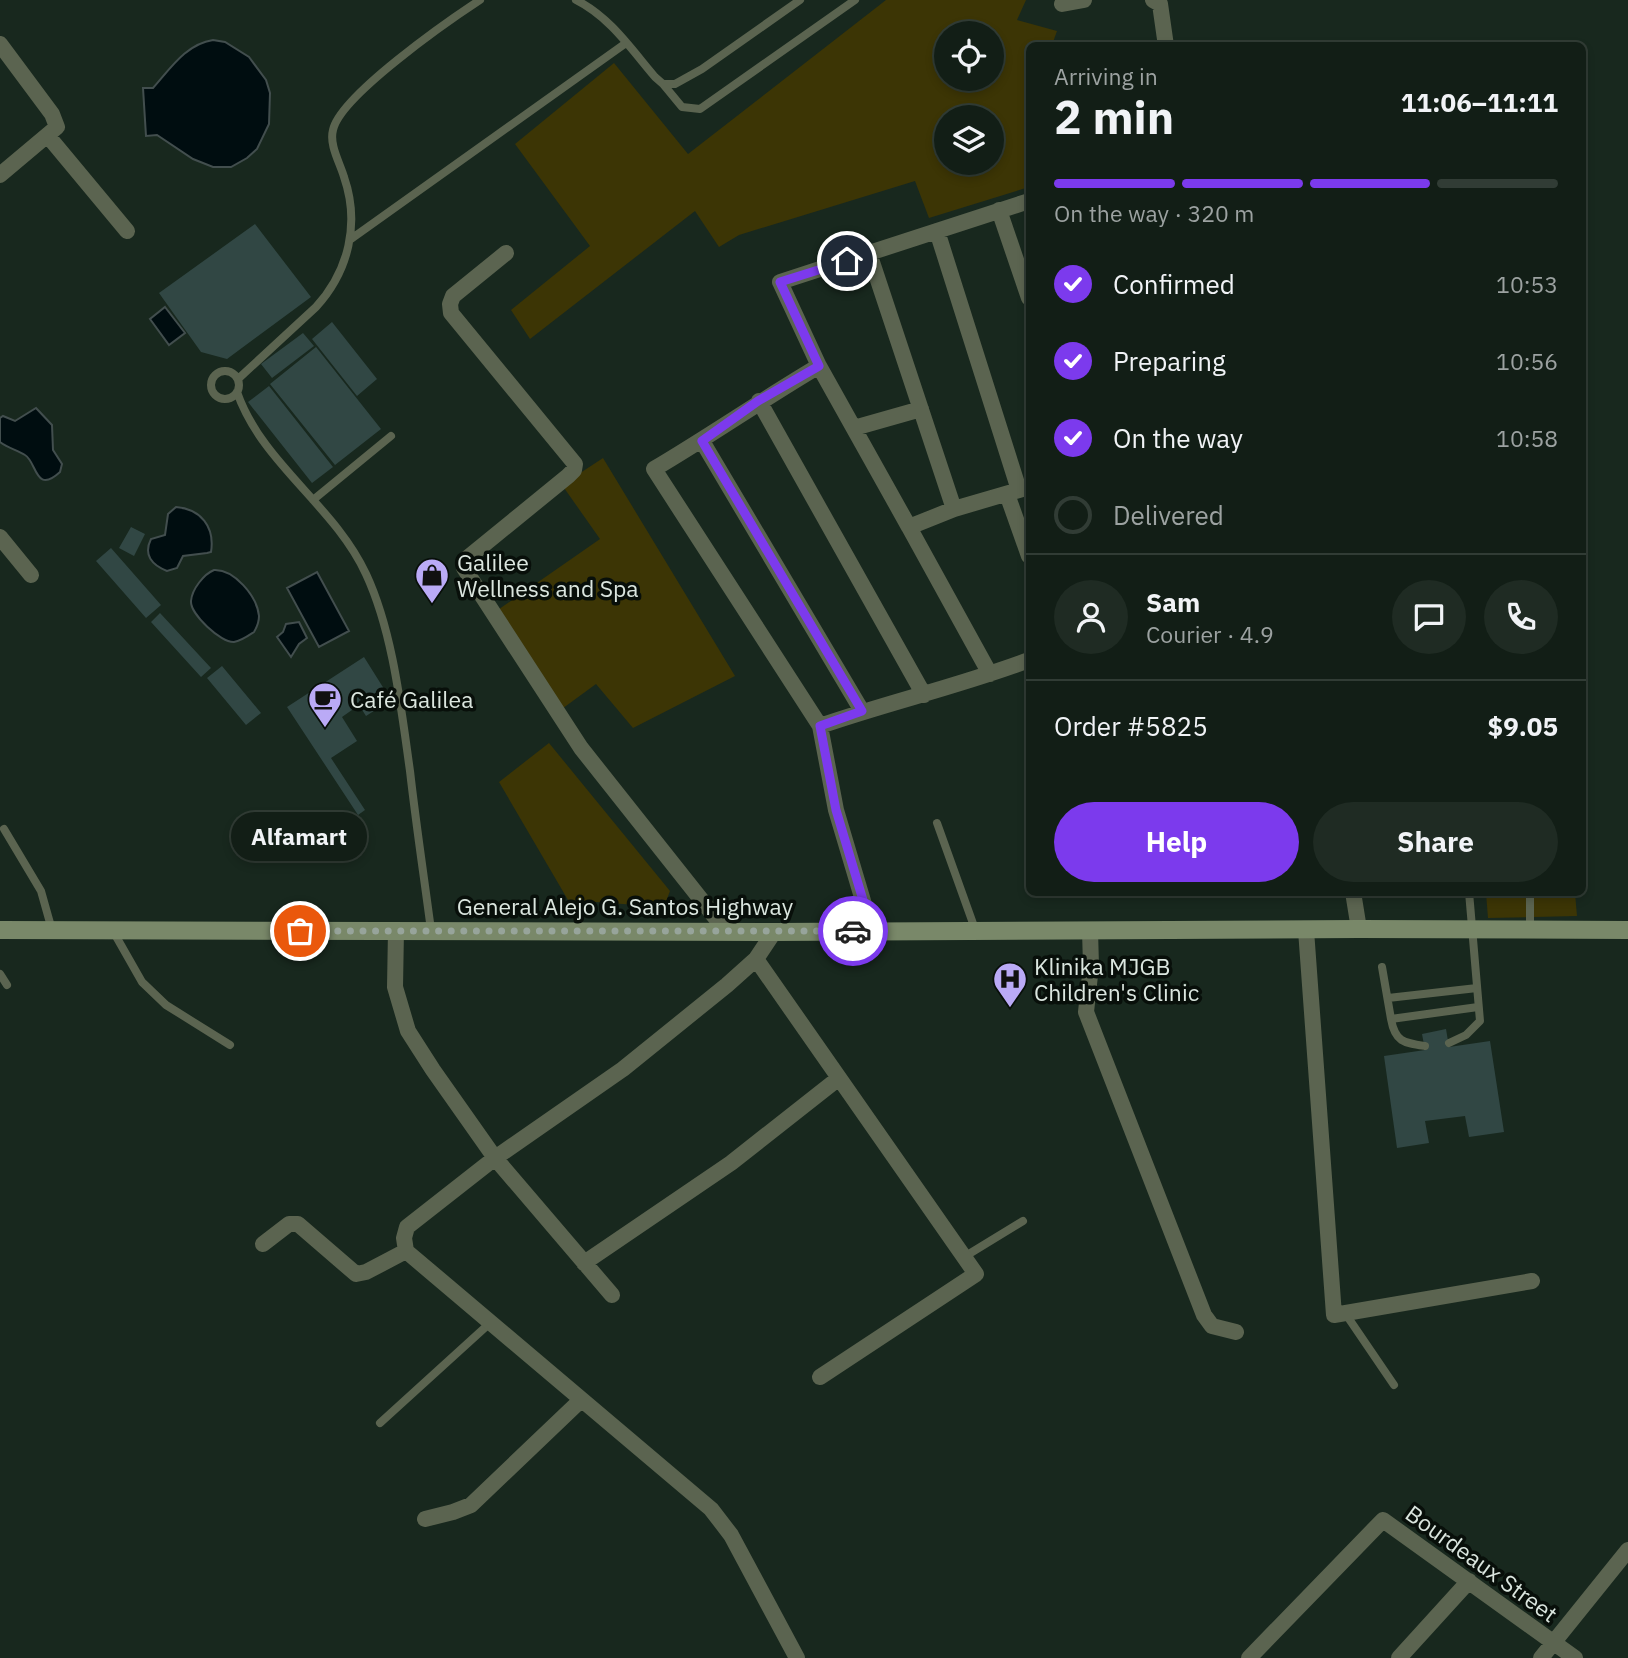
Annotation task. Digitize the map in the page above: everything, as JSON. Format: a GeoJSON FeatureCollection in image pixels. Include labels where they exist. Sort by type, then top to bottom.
{"type":"FeatureCollection","features":[{"type":"Feature","properties":{"kind":"main road","name":"General Alejo G. Santos Highway"},"geometry":{"type":"LineString","coordinates":[[0,930],[1628,930]]}},
{"type":"Feature","properties":{"kind":"street"},"geometry":{"type":"LineString","coordinates":[[1062,4],[1084,0]]}},
{"type":"Feature","properties":{"kind":"street"},"geometry":{"type":"LineString","coordinates":[[1153,0],[1160,4],[1165,42]]}},
{"type":"Feature","properties":{"kind":"street"},"geometry":{"type":"LineString","coordinates":[[0,44],[57,123],[57,127],[48,136],[0,176]]}},
{"type":"Feature","properties":{"kind":"street"},"geometry":{"type":"LineString","coordinates":[[48,136],[127,231]]}},
{"type":"Feature","properties":{"kind":"street"},"geometry":{"type":"LineString","coordinates":[[990,674],[819,366],[780,282],[1026,202]]}},
{"type":"Feature","properties":{"kind":"street"},"geometry":{"type":"LineString","coordinates":[[999,210],[1026,289]]}},
{"type":"Feature","properties":{"kind":"street"},"geometry":{"type":"LineString","coordinates":[[937,231],[1018,491],[1026,538]]}},
{"type":"Feature","properties":{"kind":"street"},"geometry":{"type":"LineString","coordinates":[[506,253],[453,296],[451,313],[575,464],[568,477],[465,560],[464,568],[581,748],[726,930]]}},
{"type":"Feature","properties":{"kind":"street"},"geometry":{"type":"LineString","coordinates":[[869,253],[954,509]]}},
{"type":"Feature","properties":{"kind":"street"},"geometry":{"type":"LineString","coordinates":[[819,366],[758,401],[702,441],[654,469],[820,726],[836,810],[872,930]]}},
{"type":"Feature","properties":{"kind":"street"},"geometry":{"type":"LineString","coordinates":[[758,401],[924,695]]}},
{"type":"Feature","properties":{"kind":"street"},"geometry":{"type":"LineString","coordinates":[[854,428],[920,410]]}},
{"type":"Feature","properties":{"kind":"street"},"geometry":{"type":"LineString","coordinates":[[702,441],[862,711]]}},
{"type":"Feature","properties":{"kind":"street"},"geometry":{"type":"LineString","coordinates":[[909,527],[954,509],[1018,491]]}},
{"type":"Feature","properties":{"kind":"street"},"geometry":{"type":"LineString","coordinates":[[0,537],[31,575]]}},
{"type":"Feature","properties":{"kind":"street"},"geometry":{"type":"LineString","coordinates":[[820,726],[1026,661]]}},
{"type":"Feature","properties":{"kind":"street"},"geometry":{"type":"LineString","coordinates":[[1354,896],[1359,929]]}},
{"type":"Feature","properties":{"kind":"street"},"geometry":{"type":"LineString","coordinates":[[396,930],[395,987],[408,1031],[432,1070],[495,1158],[612,1295]]}},
{"type":"Feature","properties":{"kind":"street"},"geometry":{"type":"LineString","coordinates":[[1090,930],[1091,966],[1086,1012],[1203,1315],[1212,1326],[1236,1332]]}},
{"type":"Feature","properties":{"kind":"street"},"geometry":{"type":"LineString","coordinates":[[1306,930],[1334,1315],[1532,1281]]}},
{"type":"Feature","properties":{"kind":"street"},"geometry":{"type":"LineString","coordinates":[[774,932],[756,959],[623,1069],[495,1158],[407,1227],[404,1238],[406,1251],[711,1509],[731,1535],[797,1658]]}},
{"type":"Feature","properties":{"kind":"street"},"geometry":{"type":"LineString","coordinates":[[756,959],[976,1274],[820,1377]]}},
{"type":"Feature","properties":{"kind":"street"},"geometry":{"type":"LineString","coordinates":[[583,1263],[731,1163],[839,1078]]}},
{"type":"Feature","properties":{"kind":"street"},"geometry":{"type":"LineString","coordinates":[[263,1244],[289,1224],[298,1224],[356,1274],[366,1272],[406,1251]]}},
{"type":"Feature","properties":{"kind":"street"},"geometry":{"type":"LineString","coordinates":[[425,1519],[453,1513],[471,1505],[580,1400]]}},
{"type":"Feature","properties":{"kind":"street","name":"Bourdeaux Street"},"geometry":{"type":"LineString","coordinates":[[1249,1658],[1383,1520],[1575,1658]]}},
{"type":"Feature","properties":{"kind":"street"},"geometry":{"type":"LineString","coordinates":[[1541,1658],[1628,1550]]}},
{"type":"Feature","properties":{"kind":"street"},"geometry":{"type":"LineString","coordinates":[[1399,1658],[1469,1581]]}},
{"type":"Feature","properties":{"kind":"lane"},"geometry":{"type":"LineString","coordinates":[[431,930],[399,693],[379,608],[365,572],[346,541],[262,441],[237,392],[238,379],[327,295],[342,268],[351,239],[351,214],[346,183],[333,144],[332,132],[339,115],[358,93],[453,17],[480,0]]}},
{"type":"Feature","properties":{"kind":"lane"},"geometry":{"type":"LineString","coordinates":[[576,0],[591,8],[610,24],[654,77],[682,107],[690,110],[700,109],[855,0]]}},
{"type":"Feature","properties":{"kind":"lane"},"geometry":{"type":"LineString","coordinates":[[663,84],[675,84],[702,69],[800,0]]}},
{"type":"Feature","properties":{"kind":"lane"},"geometry":{"type":"LineString","coordinates":[[351,239],[626,43]]}},
{"type":"Feature","properties":{"kind":"lane"},"geometry":{"type":"LineString","coordinates":[[237,392],[233,397],[220,398],[215,394],[212,382],[215,376],[224,371],[230,372],[238,379]]}},
{"type":"Feature","properties":{"kind":"lane"},"geometry":{"type":"LineString","coordinates":[[313,500],[391,436]]}},
{"type":"Feature","properties":{"kind":"lane"},"geometry":{"type":"LineString","coordinates":[[937,823],[975,930]]}},
{"type":"Feature","properties":{"kind":"lane"},"geometry":{"type":"LineString","coordinates":[[4,829],[41,891],[52,930]]}},
{"type":"Feature","properties":{"kind":"lane"},"geometry":{"type":"LineString","coordinates":[[1449,1043],[1466,1035],[1480,1021],[1469,896]]}},
{"type":"Feature","properties":{"kind":"lane"},"geometry":{"type":"LineString","coordinates":[[1530,896],[1530,930]]}},
{"type":"Feature","properties":{"kind":"lane"},"geometry":{"type":"LineString","coordinates":[[113,931],[142,982],[166,1005],[230,1045]]}},
{"type":"Feature","properties":{"kind":"lane"},"geometry":{"type":"LineString","coordinates":[[1382,967],[1393,1032],[1402,1042],[1425,1046]]}},
{"type":"Feature","properties":{"kind":"lane"},"geometry":{"type":"LineString","coordinates":[[0,974],[7,985]]}},
{"type":"Feature","properties":{"kind":"lane"},"geometry":{"type":"LineString","coordinates":[[1388,998],[1477,988]]}},
{"type":"Feature","properties":{"kind":"lane"},"geometry":{"type":"LineString","coordinates":[[1391,1019],[1478,1007]]}},
{"type":"Feature","properties":{"kind":"lane"},"geometry":{"type":"LineString","coordinates":[[964,1257],[1023,1221]]}},
{"type":"Feature","properties":{"kind":"lane"},"geometry":{"type":"LineString","coordinates":[[1345,1313],[1394,1385]]}},
{"type":"Feature","properties":{"kind":"lane"},"geometry":{"type":"LineString","coordinates":[[380,1423],[490,1323]]}},
{"type":"Feature","properties":{"kind":"shaded area"},"geometry":{"type":"Polygon","coordinates":[[[886,0],[1026,0],[1017,20],[1057,31],[1053,42],[1026,42],[1026,188],[929,218],[915,181],[739,235],[719,247],[695,211],[530,339],[511,310],[590,246],[515,144],[614,63],[688,154],[886,0]]]}},
{"type":"Feature","properties":{"kind":"shaded area"},"geometry":{"type":"Polygon","coordinates":[[[203,42],[225,42],[249,57],[266,80],[270,93],[269,124],[257,149],[231,167],[213,167],[193,159],[157,135],[146,136],[143,88],[153,88],[187,52],[203,42]]]}},
{"type":"Feature","properties":{"kind":"shaded area"},"geometry":{"type":"Polygon","coordinates":[[[165,307],[185,333],[169,345],[150,319],[165,307]]]}},
{"type":"Feature","properties":{"kind":"shaded area"},"geometry":{"type":"Polygon","coordinates":[[[36,408],[52,425],[53,450],[62,464],[60,472],[46,480],[41,479],[25,455],[0,442],[0,418],[3,416],[15,421],[36,408]]]}},
{"type":"Feature","properties":{"kind":"shaded area"},"geometry":{"type":"Polygon","coordinates":[[[603,458],[735,676],[633,728],[596,684],[555,714],[492,614],[600,539],[562,485],[603,458]]]}},
{"type":"Feature","properties":{"kind":"shaded area"},"geometry":{"type":"Polygon","coordinates":[[[176,507],[193,511],[204,521],[211,535],[211,552],[183,556],[177,568],[167,571],[150,559],[148,550],[151,539],[165,535],[168,514],[176,507]]]}},
{"type":"Feature","properties":{"kind":"shaded area"},"geometry":{"type":"Polygon","coordinates":[[[214,570],[229,574],[243,585],[257,608],[259,618],[254,632],[239,641],[228,641],[214,633],[192,607],[192,596],[196,587],[214,570]]]}},
{"type":"Feature","properties":{"kind":"shaded area"},"geometry":{"type":"Polygon","coordinates":[[[317,572],[349,631],[319,647],[287,588],[317,572]]]}},
{"type":"Feature","properties":{"kind":"shaded area"},"geometry":{"type":"Polygon","coordinates":[[[299,622],[307,638],[299,644],[291,657],[277,637],[286,624],[299,622]]]}},
{"type":"Feature","properties":{"kind":"shaded area"},"geometry":{"type":"Polygon","coordinates":[[[549,743],[670,891],[664,907],[568,900],[499,782],[549,743]]]}},
{"type":"Feature","properties":{"kind":"shaded area"},"geometry":{"type":"Polygon","coordinates":[[[1486,896],[1575,896],[1577,916],[1488,918],[1486,896]]]}},
{"type":"Feature","properties":{"kind":"building"},"geometry":{"type":"Polygon","coordinates":[[[255,224],[311,297],[227,359],[201,352],[159,293],[255,224]]]}},
{"type":"Feature","properties":{"kind":"building"},"geometry":{"type":"Polygon","coordinates":[[[332,322],[377,379],[357,396],[312,339],[332,322]]]}},
{"type":"Feature","properties":{"kind":"building"},"geometry":{"type":"Polygon","coordinates":[[[303,333],[314,346],[272,378],[261,364],[303,333]]]}},
{"type":"Feature","properties":{"kind":"building"},"geometry":{"type":"Polygon","coordinates":[[[316,347],[381,429],[335,465],[270,384],[316,347]]]}},
{"type":"Feature","properties":{"kind":"building"},"geometry":{"type":"Polygon","coordinates":[[[269,386],[333,467],[312,483],[248,402],[269,386]]]}},
{"type":"Feature","properties":{"kind":"building"},"geometry":{"type":"Polygon","coordinates":[[[131,527],[145,534],[134,556],[119,548],[131,527]]]}},
{"type":"Feature","properties":{"kind":"building"},"geometry":{"type":"Polygon","coordinates":[[[111,548],[161,605],[146,618],[96,561],[111,548]]]}},
{"type":"Feature","properties":{"kind":"building"},"geometry":{"type":"Polygon","coordinates":[[[160,613],[211,668],[201,677],[151,622],[160,613]]]}},
{"type":"Feature","properties":{"kind":"building","name":"Café Galilea"},"geometry":{"type":"Polygon","coordinates":[[[364,657],[391,700],[366,716],[359,705],[342,717],[357,741],[331,758],[365,810],[358,815],[287,707],[364,657]]]}},
{"type":"Feature","properties":{"kind":"building"},"geometry":{"type":"Polygon","coordinates":[[[222,666],[261,713],[246,725],[207,678],[222,666]]]}},
{"type":"Feature","properties":{"kind":"building"},"geometry":{"type":"Polygon","coordinates":[[[1446,1029],[1449,1047],[1490,1041],[1504,1132],[1469,1137],[1465,1116],[1425,1121],[1429,1143],[1397,1148],[1384,1056],[1425,1050],[1422,1034],[1446,1029]]]}},
{"type":"Feature","properties":{"kind":"way so far"},"geometry":{"type":"LineString","coordinates":[[300,931],[853,931]]}},
{"type":"Feature","properties":{"kind":"place","name":"Galilee Wellness and Spa"},"geometry":{"type":"Point","coordinates":[432,605]}},
{"type":"Feature","properties":{"kind":"place","name":"Café Galilea"},"geometry":{"type":"Point","coordinates":[325,729]}},
{"type":"Feature","properties":{"kind":"place","name":"Alfamart"},"geometry":{"type":"Point","coordinates":[300,931]}},
{"type":"Feature","properties":{"kind":"place","name":"Klinika MJGB Children's Clinic"},"geometry":{"type":"Point","coordinates":[1010,1009]}},
{"type":"Feature","properties":{"kind":"route"},"geometry":{"type":"LineString","coordinates":[[847,261],[780,282],[819,366],[758,401],[702,441],[862,711],[820,726],[836,810],[872,930],[853,931]]}}]}
